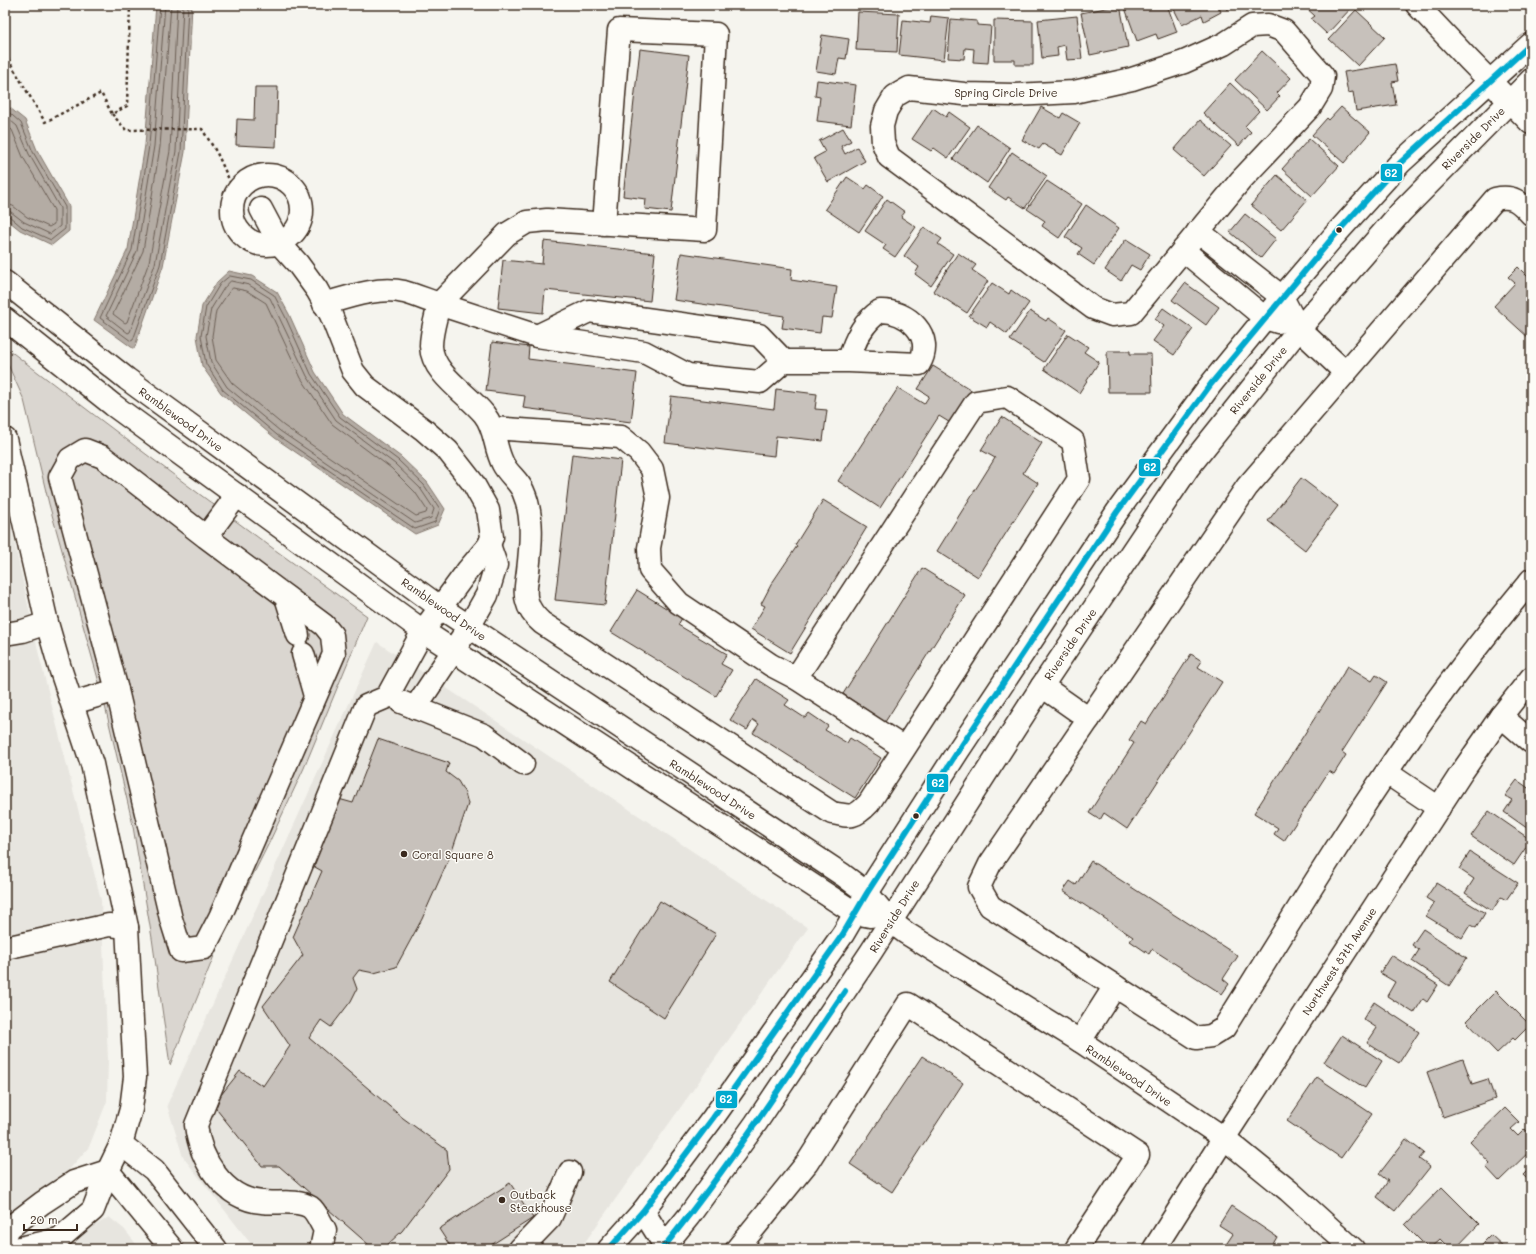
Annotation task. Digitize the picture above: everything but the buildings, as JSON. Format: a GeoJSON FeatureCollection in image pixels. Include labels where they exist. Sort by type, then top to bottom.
{"type":"FeatureCollection","features":[{"type":"Feature","properties":{"kind":"street"},"geometry":{"type":"LineString","coordinates":[[1417,5],[1531,123]]}},
{"type":"Feature","properties":{"kind":"street","name":"Spring Circle Drive"},"geometry":{"type":"LineString","coordinates":[[1268,25],[1284,31],[1323,76],[1321,89],[1310,108],[1241,180],[1183,250],[1131,313],[1112,315],[1093,308],[889,157],[883,143],[882,126],[886,110],[895,96],[909,88],[964,94],[1074,92],[1132,79],[1184,62],[1224,44],[1252,26],[1268,25]]}},
{"type":"Feature","properties":{"kind":"street"},"geometry":{"type":"LineString","coordinates":[[604,224],[618,30],[716,34],[705,230],[604,224],[547,220],[527,222],[507,234],[439,304],[431,347],[437,366],[449,381],[466,395],[484,414],[493,428],[498,454],[504,466],[522,490],[529,511],[530,548],[526,600],[531,613],[542,623],[832,813],[847,816],[860,813],[869,803],[1079,479],[1072,441],[1007,397],[976,402],[796,678]]}},
{"type":"Feature","properties":{"kind":"street"},"geometry":{"type":"LineString","coordinates":[[609,1249],[643,1211],[713,1118],[843,934],[867,893],[958,751],[1117,512],[1211,384],[1334,236],[1400,163],[1531,44]]}},
{"type":"Feature","properties":{"kind":"street","name":"Riverside Drive"},"geometry":{"type":"LineString","coordinates":[[667,1248],[756,1124],[890,921],[1042,686],[1188,468],[1299,329],[1401,212],[1531,80]]}},
{"type":"Feature","properties":{"kind":"street"},"geometry":{"type":"LineString","coordinates":[[264,175],[274,176],[283,180],[297,193],[301,203],[301,213],[295,231],[287,238],[279,242],[269,245],[259,244],[242,234],[236,226],[232,207],[236,195],[246,182],[254,178],[264,175]]}},
{"type":"Feature","properties":{"kind":"street"},"geometry":{"type":"LineString","coordinates":[[1531,214],[1519,201],[1505,196],[1495,199],[1246,487],[990,864],[979,887],[990,906],[1196,1038],[1211,1036],[1224,1028],[1322,872],[1405,745],[1484,637],[1531,580]]}},
{"type":"Feature","properties":{"kind":"street"},"geometry":{"type":"LineString","coordinates":[[261,209],[279,242],[313,285],[331,315],[353,371],[365,386],[424,430],[448,451],[474,483],[488,510],[492,537],[489,545],[468,570],[423,631],[387,697],[366,706],[196,1125],[198,1141],[210,1169],[224,1185],[242,1196],[260,1202],[302,1204],[311,1208],[325,1230],[321,1249]]}},
{"type":"Feature","properties":{"kind":"street"},"geometry":{"type":"LineString","coordinates":[[1198,231],[1282,297],[1299,329],[1345,372]]}},
{"type":"Feature","properties":{"kind":"street"},"geometry":{"type":"LineString","coordinates":[[1183,250],[1265,318],[1299,329]]}},
{"type":"Feature","properties":{"kind":"street","name":"Ramblewood Drive"},"geometry":{"type":"LineString","coordinates":[[5,282],[127,379],[441,608],[843,875],[867,893],[890,921],[1080,1041],[1224,1138],[1289,1191],[1353,1249]]}},
{"type":"Feature","properties":{"kind":"street"},"geometry":{"type":"LineString","coordinates":[[324,304],[356,295],[379,291],[402,292],[537,336],[644,352],[688,375],[760,382],[784,361],[848,361]]}},
{"type":"Feature","properties":{"kind":"street"},"geometry":{"type":"LineString","coordinates":[[537,336],[589,311],[759,335],[784,361]]}},
{"type":"Feature","properties":{"kind":"street","name":"Ramblewood Drive"},"geometry":{"type":"LineString","coordinates":[[5,319],[113,405],[423,631],[855,913],[890,921]]}},
{"type":"Feature","properties":{"kind":"street"},"geometry":{"type":"LineString","coordinates":[[493,428],[621,437],[639,452],[652,469],[658,498],[649,548],[650,570],[679,603],[772,666],[796,678],[904,748]]}},
{"type":"Feature","properties":{"kind":"street"},"geometry":{"type":"LineString","coordinates":[[5,439],[47,623],[92,764],[127,927],[135,1077],[131,1109],[121,1144],[108,1171],[93,1210],[59,1239],[16,1249]]}},
{"type":"Feature","properties":{"kind":"street"},"geometry":{"type":"LineString","coordinates":[[85,450],[103,457],[206,536],[324,625],[332,636],[334,654],[220,917],[204,948],[181,951],[171,920],[116,690],[60,477],[70,459],[85,450]]}},
{"type":"Feature","properties":{"kind":"street"},"geometry":{"type":"LineString","coordinates":[[206,536],[237,495]]}},
{"type":"Feature","properties":{"kind":"street"},"geometry":{"type":"LineString","coordinates":[[415,708],[469,627],[487,595],[496,565],[489,545]]}},
{"type":"Feature","properties":{"kind":"street"},"geometry":{"type":"LineString","coordinates":[[286,597],[315,696]]}},
{"type":"Feature","properties":{"kind":"street"},"geometry":{"type":"LineString","coordinates":[[5,634],[23,631],[47,623]]}},
{"type":"Feature","properties":{"kind":"street","name":"Northwest 87th Avenue"},"geometry":{"type":"LineString","coordinates":[[1154,1249],[1224,1138],[1439,808],[1501,716],[1531,678]]}},
{"type":"Feature","properties":{"kind":"street"},"geometry":{"type":"LineString","coordinates":[[1042,686],[1088,719]]}},
{"type":"Feature","properties":{"kind":"street"},"geometry":{"type":"LineString","coordinates":[[73,703],[116,690]]}},
{"type":"Feature","properties":{"kind":"street"},"geometry":{"type":"LineString","coordinates":[[387,697],[484,735],[523,764]]}},
{"type":"Feature","properties":{"kind":"street"},"geometry":{"type":"LineString","coordinates":[[1501,716],[1531,742]]}},
{"type":"Feature","properties":{"kind":"street"},"geometry":{"type":"LineString","coordinates":[[1387,773],[1439,808]]}},
{"type":"Feature","properties":{"kind":"street"},"geometry":{"type":"LineString","coordinates":[[5,948],[109,925],[127,927]]}},
{"type":"Feature","properties":{"kind":"street"},"geometry":{"type":"LineString","coordinates":[[1080,1041],[1114,986]]}},
{"type":"Feature","properties":{"kind":"street"},"geometry":{"type":"LineString","coordinates":[[737,1249],[807,1163],[908,1004],[1138,1155],[1076,1249]]}},
{"type":"Feature","properties":{"kind":"street"},"geometry":{"type":"LineString","coordinates":[[121,1144],[154,1170],[216,1249]]}},
{"type":"Feature","properties":{"kind":"street"},"geometry":{"type":"LineString","coordinates":[[5,1237],[10,1228],[15,1224],[42,1203],[74,1182],[108,1171]]}},
{"type":"Feature","properties":{"kind":"street"},"geometry":{"type":"LineString","coordinates":[[108,1171],[172,1249]]}},
{"type":"Feature","properties":{"kind":"street"},"geometry":{"type":"LineString","coordinates":[[520,1249],[550,1218],[570,1172]]}},
{"type":"Feature","properties":{"kind":"street"},"geometry":{"type":"LineString","coordinates":[[643,1211],[667,1248]]}},
{"type":"Feature","properties":{"kind":"path"},"geometry":{"type":"LineString","coordinates":[[112,114],[127,106],[130,5]]}},
{"type":"Feature","properties":{"kind":"path"},"geometry":{"type":"LineString","coordinates":[[5,21],[9,10]]}},
{"type":"Feature","properties":{"kind":"path"},"geometry":{"type":"LineString","coordinates":[[5,54],[45,122],[101,93],[112,114],[126,130],[202,129],[217,152],[236,195]]}},
{"type":"Feature","properties":{"kind":"shaded area"},"geometry":{"type":"Polygon","coordinates":[[[5,347],[184,483],[367,616],[304,768],[269,843],[220,941],[170,1065],[152,938],[132,821],[102,693],[49,504],[24,400],[5,358],[5,347]]]}},
{"type":"Feature","properties":{"kind":"shaded area"},"geometry":{"type":"Polygon","coordinates":[[[5,499],[39,655],[101,900],[108,1059],[107,1101],[89,1147],[59,1181],[5,1215],[5,499]]]}},
{"type":"Feature","properties":{"kind":"shaded area"},"geometry":{"type":"Polygon","coordinates":[[[377,642],[808,928],[580,1249],[255,1249],[183,1157],[167,1105],[377,642]]]}},
{"type":"Feature","properties":{"kind":"shaded area"},"geometry":{"type":"Polygon","coordinates":[[[109,1217],[124,1229],[140,1249],[57,1249],[109,1217]]]}},
{"type":"Feature","properties":{"kind":"water"},"geometry":{"type":"Polygon","coordinates":[[[156,5],[192,5],[185,152],[163,266],[134,349],[94,320],[128,249],[145,145],[156,5]]]}},
{"type":"Feature","properties":{"kind":"water"},"geometry":{"type":"Polygon","coordinates":[[[5,104],[25,120],[37,150],[69,206],[69,231],[52,245],[20,230],[5,218],[5,104]]]}},
{"type":"Feature","properties":{"kind":"water"},"geometry":{"type":"Polygon","coordinates":[[[229,271],[252,276],[277,292],[289,314],[315,372],[343,414],[401,457],[427,482],[445,509],[438,525],[415,534],[275,438],[221,393],[202,366],[197,336],[202,306],[217,282],[229,271]]]}},
{"type":"Feature","properties":{"kind":"transit line","name":"62"},"geometry":{"type":"LineString","coordinates":[[609,1249],[643,1211],[713,1118],[843,934],[867,893],[958,751],[1117,512],[1211,384],[1334,236],[1400,163],[1531,44]]}},
{"type":"Feature","properties":{"kind":"transit line","name":"62"},"geometry":{"type":"LineString","coordinates":[[662,1249],[734,1154],[845,991]]}},
{"type":"Feature","properties":{"kind":"place","name":"Coral Square 8"},"geometry":{"type":"Point","coordinates":[404,854]}},
{"type":"Feature","properties":{"kind":"place","name":"Outback Steakhouse"},"geometry":{"type":"Point","coordinates":[502,1200]}}]}
